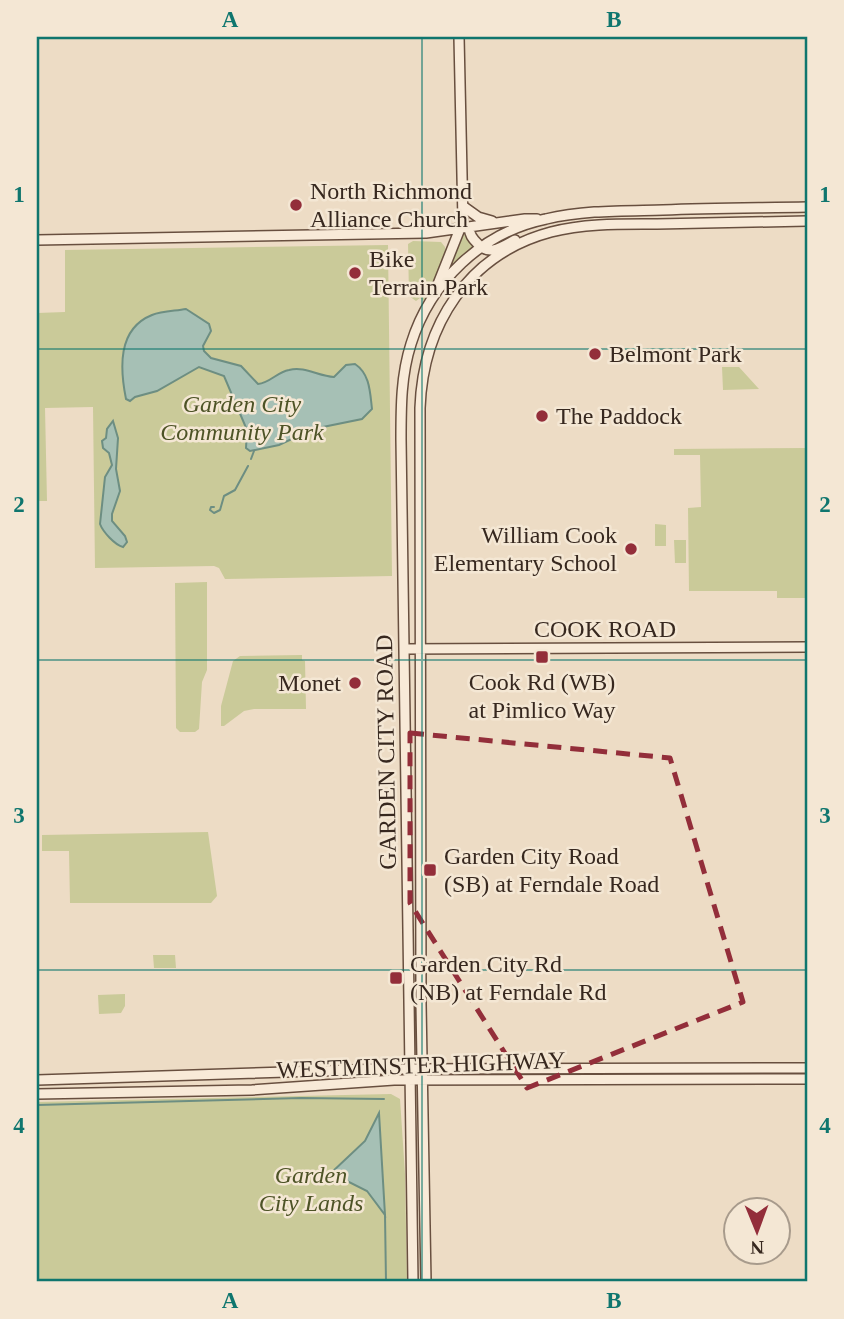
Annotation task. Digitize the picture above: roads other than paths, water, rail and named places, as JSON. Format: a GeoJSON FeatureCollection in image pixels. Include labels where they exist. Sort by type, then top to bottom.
{"type":"FeatureCollection","features":[{"type":"Feature","properties":{"kind":"main road"},"geometry":{"type":"LineString","coordinates":[[433,296],[451,250],[464,226],[459,37]]}},
{"type":"Feature","properties":{"kind":"main road"},"geometry":{"type":"LineString","coordinates":[[464,206],[478,218],[497,222]]}},
{"type":"Feature","properties":{"kind":"main road"},"geometry":{"type":"LineString","coordinates":[[37,240],[426,233],[464,226],[603,211],[807,207]]}},
{"type":"Feature","properties":{"kind":"main road"},"geometry":{"type":"LineString","coordinates":[[485,247],[542,219]]}},
{"type":"Feature","properties":{"kind":"main road"},"geometry":{"type":"LineString","coordinates":[[485,247],[497,250],[540,230],[551,232],[608,224],[807,221]]}},
{"type":"Feature","properties":{"kind":"main road"},"geometry":{"type":"LineString","coordinates":[[464,226],[476,232],[485,247],[484,266]]}},
{"type":"Feature","properties":{"kind":"main road","name":"GARDEN CITY ROAD"},"geometry":{"type":"LineString","coordinates":[[426,1282],[420,649],[420,408],[423,370],[433,337],[452,301],[484,266],[515,246],[551,232]]}},
{"type":"Feature","properties":{"kind":"main road"},"geometry":{"type":"LineString","coordinates":[[426,233],[443,238],[450,244],[451,250]]}},
{"type":"Feature","properties":{"kind":"main road","name":"GARDEN CITY ROAD"},"geometry":{"type":"LineString","coordinates":[[413,1282],[401,465],[403,388],[410,347],[433,296],[457,267],[485,247]]}},
{"type":"Feature","properties":{"kind":"main road","name":"COOK ROAD"},"geometry":{"type":"LineString","coordinates":[[404,649],[807,647]]}},
{"type":"Feature","properties":{"kind":"main road","name":"WESTMINSTER HIGHWAY"},"geometry":{"type":"LineString","coordinates":[[37,1080],[410,1069],[807,1068]]}},
{"type":"Feature","properties":{"kind":"main road","name":"WESTMINSTER HIGHWAY"},"geometry":{"type":"LineString","coordinates":[[37,1094],[252,1090],[410,1080],[807,1079]]}},
{"type":"Feature","properties":{"kind":"waterway"},"geometry":{"type":"LineString","coordinates":[[251,459],[254,451]]}},
{"type":"Feature","properties":{"kind":"waterway"},"geometry":{"type":"LineString","coordinates":[[214,507],[210,510],[214,513],[220,510],[224,496],[235,490],[248,466]]}},
{"type":"Feature","properties":{"kind":"waterway"},"geometry":{"type":"LineString","coordinates":[[37,1105],[301,1098],[384,1099]]}},
{"type":"Feature","properties":{"kind":"waterway"},"geometry":{"type":"LineString","coordinates":[[385,1215],[386,1282]]}},
{"type":"Feature","properties":{"kind":"place","name":"North Richmond Alliance Church"},"geometry":{"type":"Point","coordinates":[296,205]}},
{"type":"Feature","properties":{"kind":"place","name":"Bike Terrain Park"},"geometry":{"type":"Point","coordinates":[355,273]}},
{"type":"Feature","properties":{"kind":"place","name":"Belmont Park"},"geometry":{"type":"Point","coordinates":[595,354]}},
{"type":"Feature","properties":{"kind":"place","name":"The Paddock"},"geometry":{"type":"Point","coordinates":[542,416]}},
{"type":"Feature","properties":{"kind":"place","name":"William Cook Elementary School"},"geometry":{"type":"Point","coordinates":[631,549]}},
{"type":"Feature","properties":{"kind":"place","name":"Cook Rd (WB) at Pimlico Way"},"geometry":{"type":"Point","coordinates":[542,657]}},
{"type":"Feature","properties":{"kind":"place","name":"Monet"},"geometry":{"type":"Point","coordinates":[355,683]}},
{"type":"Feature","properties":{"kind":"place","name":"Garden City Road (SB) at Ferndale Road"},"geometry":{"type":"Point","coordinates":[430,870]}},
{"type":"Feature","properties":{"kind":"place","name":"Garden City Rd (NB) at Ferndale Rd"},"geometry":{"type":"Point","coordinates":[396,978]}},
{"type":"Feature","properties":{"kind":"park label","name":"Garden City Community Park"},"geometry":{"type":"Point","coordinates":[242,418]}},
{"type":"Feature","properties":{"kind":"park label","name":"Garden City Lands"},"geometry":{"type":"Point","coordinates":[311,1189]}}]}
